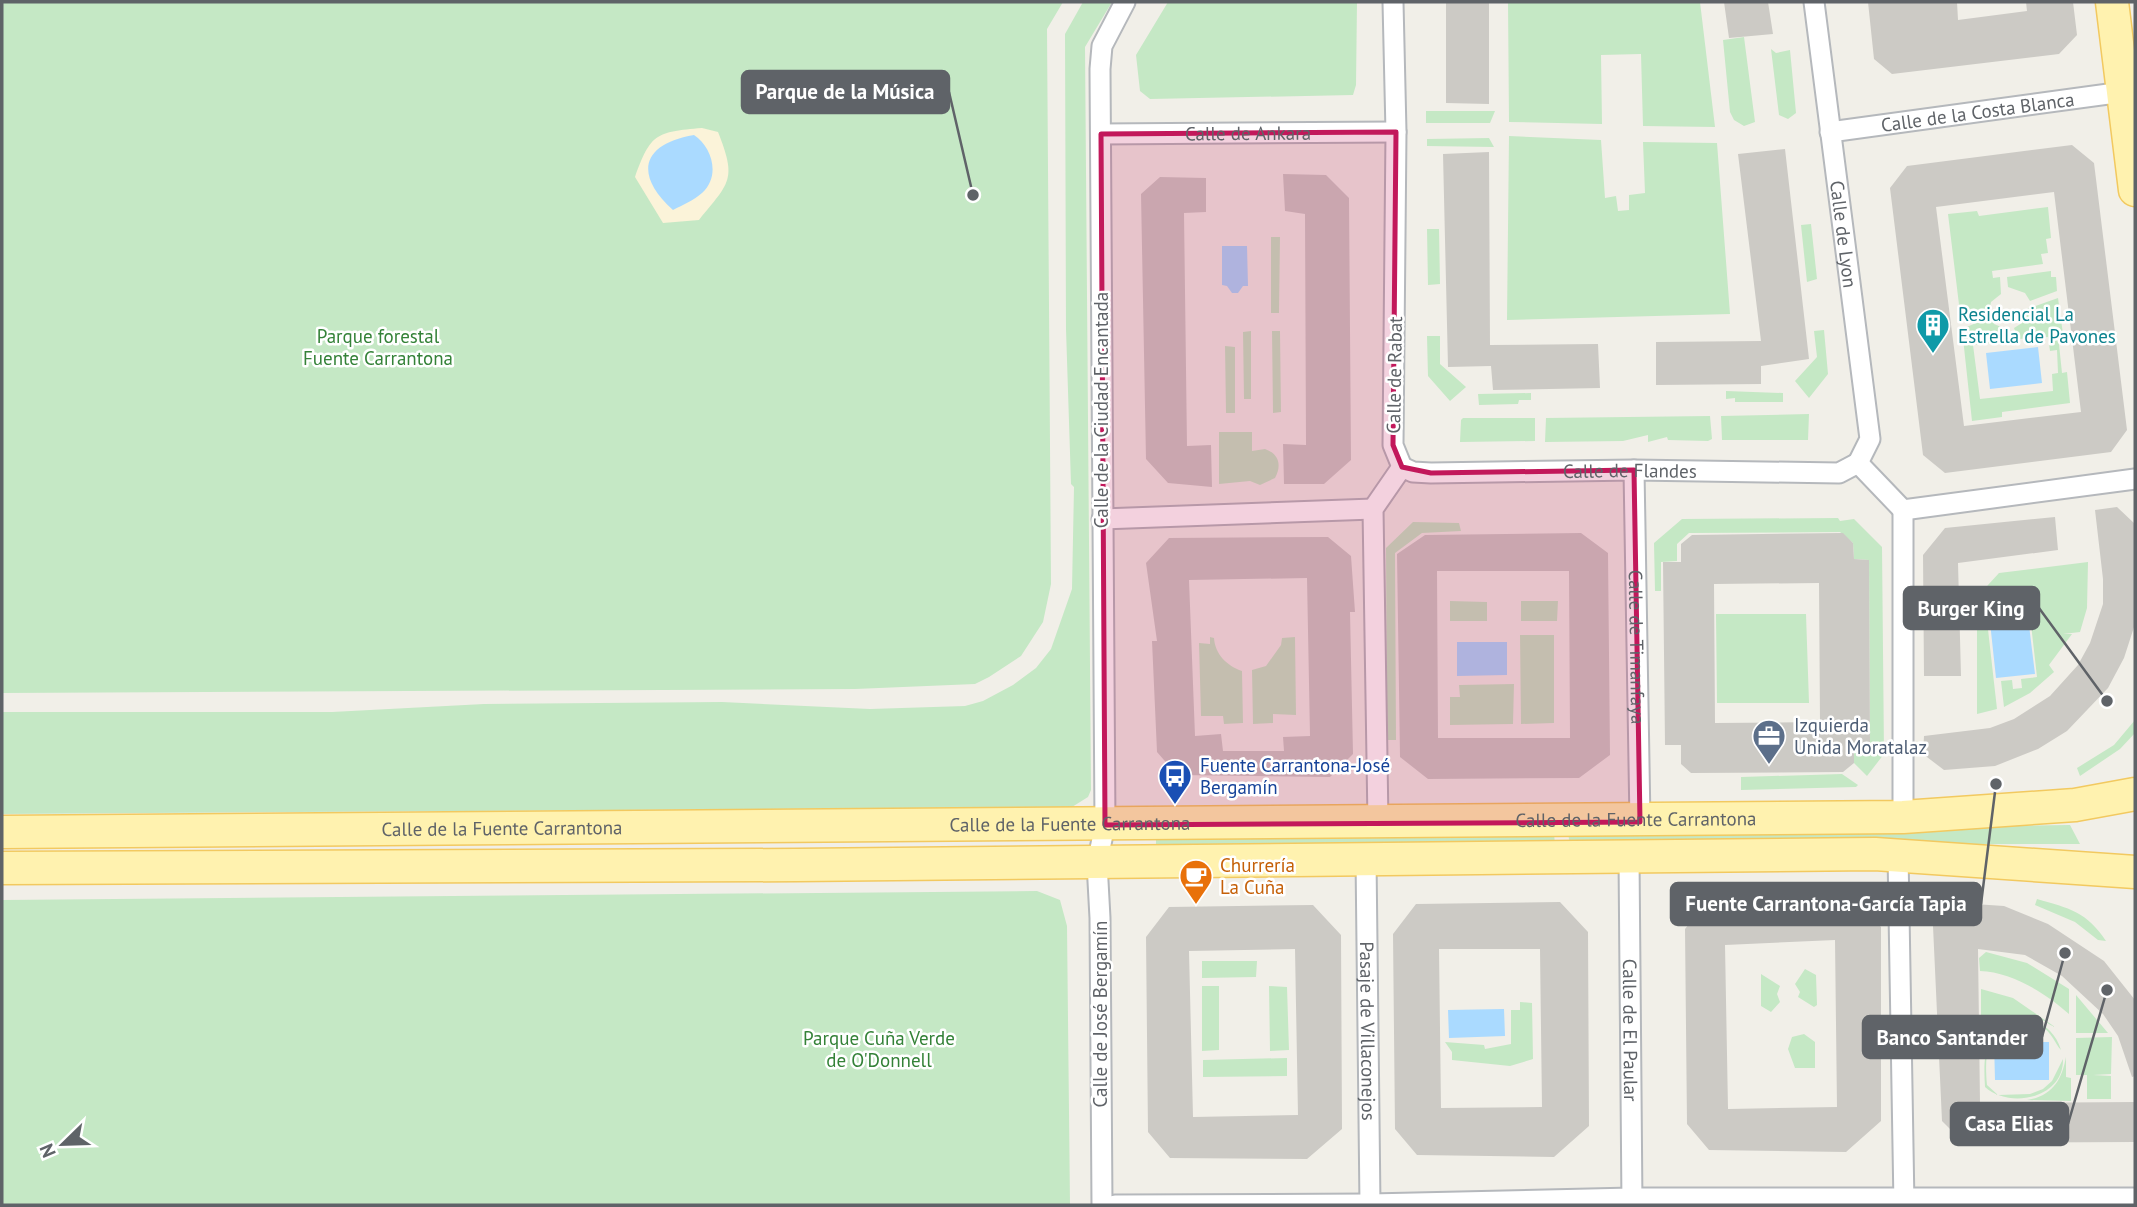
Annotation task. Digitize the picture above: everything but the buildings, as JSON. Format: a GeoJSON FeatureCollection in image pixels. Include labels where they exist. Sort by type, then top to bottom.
{"type":"FeatureCollection","features":[{"type":"Feature","properties":{"kind":"main road"},"geometry":{"type":"LineString","coordinates":[[2112,2],[2135,190]]}},
{"type":"Feature","properties":{"kind":"main road","name":"Calle de la Fuente Carrantona"},"geometry":{"type":"LineString","coordinates":[[2,832],[1640,822],[1903,817],[2076,805],[2135,794]]}},
{"type":"Feature","properties":{"kind":"main road","name":"Calle de la Fuente Carrantona"},"geometry":{"type":"LineString","coordinates":[[2,868],[1097,863],[1898,854],[2135,872]]}},
{"type":"Feature","properties":{"kind":"street","name":"Calle de la Ciudad Encantada"},"geometry":{"type":"LineString","coordinates":[[1105,825],[1102,46],[1125,2]]}},
{"type":"Feature","properties":{"kind":"street","name":"Calle de Rabat"},"geometry":{"type":"LineString","coordinates":[[1394,2],[1396,132],[1393,445],[1402,467]]}},
{"type":"Feature","properties":{"kind":"street","name":"Calle de Lyon"},"geometry":{"type":"LineString","coordinates":[[1814,2],[1870,439],[1858,463]]}},
{"type":"Feature","properties":{"kind":"street","name":"Calle de la Costa Blanca"},"geometry":{"type":"LineString","coordinates":[[1830,132],[2123,92]]}},
{"type":"Feature","properties":{"kind":"street","name":"Calle de Ankara"},"geometry":{"type":"LineString","coordinates":[[1101,134],[1396,132]]}},
{"type":"Feature","properties":{"kind":"street","name":"Calle de Flandes"},"geometry":{"type":"LineString","coordinates":[[1402,467],[1413,472],[1431,473],[1634,470],[1839,473],[1858,463]]}},
{"type":"Feature","properties":{"kind":"street"},"geometry":{"type":"LineString","coordinates":[[1858,463],[1903,510],[1903,817]]}},
{"type":"Feature","properties":{"kind":"street"},"geometry":{"type":"LineString","coordinates":[[1378,822],[1373,509],[1402,467]]}},
{"type":"Feature","properties":{"kind":"street","name":"Calle de Timanfaya"},"geometry":{"type":"LineString","coordinates":[[1634,470],[1640,822]]}},
{"type":"Feature","properties":{"kind":"street"},"geometry":{"type":"LineString","coordinates":[[1903,510],[2135,479]]}},
{"type":"Feature","properties":{"kind":"street"},"geometry":{"type":"LineString","coordinates":[[1102,519],[1373,509]]}},
{"type":"Feature","properties":{"kind":"street","name":"Calle de José Bergamín"},"geometry":{"type":"LineString","coordinates":[[1101,1205],[1100,918],[1097,863],[1105,825]]}},
{"type":"Feature","properties":{"kind":"street"},"geometry":{"type":"LineString","coordinates":[[1898,854],[1904,1203]]}},
{"type":"Feature","properties":{"kind":"street","name":"Calle de El Paular"},"geometry":{"type":"LineString","coordinates":[[1629,856],[1632,1201]]}},
{"type":"Feature","properties":{"kind":"street","name":"Pasaje de Villaconejos"},"geometry":{"type":"LineString","coordinates":[[1366,858],[1370,1205]]}},
{"type":"Feature","properties":{"kind":"street"},"geometry":{"type":"LineString","coordinates":[[1115,1205],[1632,1201],[1904,1203],[2135,1198]]}},
{"type":"Feature","properties":{"kind":"highlighted area"},"geometry":{"type":"Polygon","coordinates":[[[1396,132],[1393,445],[1402,467],[1431,473],[1634,470],[1640,822],[1105,825],[1101,134],[1396,132]]]}},
{"type":"Feature","properties":{"kind":"green space","name":"Parque forestal Fuente Carrantona"},"geometry":{"type":"Polygon","coordinates":[[[2,2],[1063,2],[1047,29],[1051,584],[1043,622],[1021,656],[975,684],[855,689],[2,693],[2,2]]]}},
{"type":"Feature","properties":{"kind":"green space"},"geometry":{"type":"Polygon","coordinates":[[[1083,2],[1112,2],[1085,47],[1091,790],[1088,797],[1072,807],[2,814],[2,712],[332,712],[484,704],[722,702],[870,709],[965,706],[983,701],[1013,685],[1036,668],[1051,649],[1072,589],[1074,487],[1071,484],[1066,329],[1065,34],[1083,2]]]}},
{"type":"Feature","properties":{"kind":"green space"},"geometry":{"type":"Polygon","coordinates":[[[1168,2],[1357,2],[1356,85],[1353,95],[1150,99],[1140,91],[1136,55],[1168,2]]]}},
{"type":"Feature","properties":{"kind":"green space"},"geometry":{"type":"Polygon","coordinates":[[[1508,2],[1700,2],[1715,127],[1643,126],[1641,54],[1601,55],[1602,124],[1509,122],[1508,2]]]}},
{"type":"Feature","properties":{"kind":"green space"},"geometry":{"type":"Polygon","coordinates":[[[1744,37],[1755,122],[1744,126],[1734,120],[1730,112],[1723,40],[1744,37]]]}},
{"type":"Feature","properties":{"kind":"green space"},"geometry":{"type":"Polygon","coordinates":[[[1771,49],[1776,53],[1790,50],[1796,113],[1788,119],[1779,115],[1771,49]]]}},
{"type":"Feature","properties":{"kind":"green space"},"geometry":{"type":"Polygon","coordinates":[[[1426,111],[1495,111],[1490,123],[1426,123],[1426,111]]]}},
{"type":"Feature","properties":{"kind":"green space"},"geometry":{"type":"Polygon","coordinates":[[[1509,136],[1601,140],[1605,198],[1616,196],[1618,211],[1629,210],[1629,195],[1645,193],[1643,142],[1717,143],[1730,314],[1507,320],[1509,136]]]}},
{"type":"Feature","properties":{"kind":"green space"},"geometry":{"type":"Polygon","coordinates":[[[1489,138],[1494,147],[1427,146],[1427,139],[1489,138]]]}},
{"type":"Feature","properties":{"kind":"green space"},"geometry":{"type":"Polygon","coordinates":[[[2048,207],[2051,238],[2046,239],[2048,253],[2041,254],[2043,264],[1992,271],[1993,278],[2000,277],[2001,294],[1991,302],[1989,311],[1961,321],[1948,214],[1977,211],[1979,216],[2048,207]]]}},
{"type":"Feature","properties":{"kind":"green space"},"geometry":{"type":"Polygon","coordinates":[[[1811,224],[1817,279],[1807,282],[1801,225],[1811,224]]]}},
{"type":"Feature","properties":{"kind":"green space"},"geometry":{"type":"Polygon","coordinates":[[[1427,229],[1439,229],[1440,284],[1428,285],[1427,229]]]}},
{"type":"Feature","properties":{"kind":"green space"},"geometry":{"type":"Polygon","coordinates":[[[1271,237],[1280,237],[1279,313],[1271,313],[1271,237]]]}},
{"type":"Feature","properties":{"kind":"green space"},"geometry":{"type":"Polygon","coordinates":[[[2051,271],[2051,277],[2056,277],[2057,291],[2030,301],[2025,293],[2008,287],[2007,277],[2051,271]]]}},
{"type":"Feature","properties":{"kind":"green space"},"geometry":{"type":"Polygon","coordinates":[[[2058,298],[2063,334],[2058,335],[2062,373],[2067,372],[2070,403],[2002,412],[2002,417],[1972,421],[1962,329],[1990,317],[1994,324],[2006,329],[2006,341],[1973,345],[1980,399],[2053,391],[2052,374],[2058,373],[2057,350],[2050,351],[2048,337],[2018,339],[2014,328],[2022,323],[2024,310],[2058,298]]]}},
{"type":"Feature","properties":{"kind":"green space"},"geometry":{"type":"Polygon","coordinates":[[[1824,330],[1828,374],[1809,398],[1795,381],[1817,357],[1814,331],[1824,330]]]}},
{"type":"Feature","properties":{"kind":"green space"},"geometry":{"type":"Polygon","coordinates":[[[1251,331],[1251,399],[1244,399],[1243,332],[1251,331]]]}},
{"type":"Feature","properties":{"kind":"green space"},"geometry":{"type":"Polygon","coordinates":[[[1272,331],[1280,331],[1281,412],[1273,413],[1272,331]]]}},
{"type":"Feature","properties":{"kind":"green space"},"geometry":{"type":"Polygon","coordinates":[[[1427,336],[1440,336],[1440,364],[1466,387],[1450,401],[1428,376],[1427,336]]]}},
{"type":"Feature","properties":{"kind":"green space"},"geometry":{"type":"Polygon","coordinates":[[[1225,346],[1235,347],[1235,413],[1226,413],[1225,346]]]}},
{"type":"Feature","properties":{"kind":"green space"},"geometry":{"type":"Polygon","coordinates":[[[1726,391],[1783,393],[1783,402],[1735,402],[1735,398],[1726,399],[1726,391]]]}},
{"type":"Feature","properties":{"kind":"green space"},"geometry":{"type":"Polygon","coordinates":[[[1531,393],[1531,400],[1519,400],[1518,404],[1479,405],[1478,394],[1531,393]]]}},
{"type":"Feature","properties":{"kind":"green space"},"geometry":{"type":"Polygon","coordinates":[[[1809,414],[1808,440],[1722,440],[1721,416],[1809,414]]]}},
{"type":"Feature","properties":{"kind":"green space"},"geometry":{"type":"Polygon","coordinates":[[[1710,416],[1712,439],[1708,441],[1668,440],[1667,437],[1648,442],[1648,435],[1623,441],[1545,442],[1546,418],[1710,416]]]}},
{"type":"Feature","properties":{"kind":"green space"},"geometry":{"type":"Polygon","coordinates":[[[1463,418],[1535,418],[1535,441],[1460,442],[1463,418]]]}},
{"type":"Feature","properties":{"kind":"green space"},"geometry":{"type":"Polygon","coordinates":[[[1219,432],[1252,432],[1252,451],[1265,449],[1278,461],[1275,478],[1260,485],[1250,481],[1219,484],[1219,432]]]}},
{"type":"Feature","properties":{"kind":"green space"},"geometry":{"type":"Polygon","coordinates":[[[1838,518],[1840,521],[1854,519],[1882,547],[1884,754],[1867,776],[1854,763],[1854,743],[1870,743],[1869,560],[1854,559],[1853,543],[1840,532],[1689,533],[1677,544],[1677,561],[1661,562],[1661,591],[1655,591],[1654,543],[1682,519],[1838,518]]]}},
{"type":"Feature","properties":{"kind":"green space"},"geometry":{"type":"Polygon","coordinates":[[[1413,522],[1459,523],[1461,531],[1422,533],[1395,553],[1396,740],[1387,740],[1386,548],[1413,522]]]}},
{"type":"Feature","properties":{"kind":"green space"},"geometry":{"type":"Polygon","coordinates":[[[2088,562],[2087,608],[2080,632],[2063,634],[2072,634],[2049,665],[2054,672],[2030,693],[2004,707],[2001,681],[2012,680],[2013,689],[2022,688],[2021,679],[2037,677],[2028,598],[2013,600],[2011,591],[2001,592],[2000,601],[1985,603],[1997,709],[1977,714],[1977,597],[1999,573],[2088,562]]]}},
{"type":"Feature","properties":{"kind":"green space"},"geometry":{"type":"Polygon","coordinates":[[[1450,601],[1487,602],[1487,621],[1450,621],[1450,601]]]}},
{"type":"Feature","properties":{"kind":"green space"},"geometry":{"type":"Polygon","coordinates":[[[1521,601],[1558,601],[1557,621],[1521,621],[1521,601]]]}},
{"type":"Feature","properties":{"kind":"green space"},"geometry":{"type":"Polygon","coordinates":[[[1716,614],[1806,614],[1809,703],[1717,703],[1716,614]]]}},
{"type":"Feature","properties":{"kind":"green space"},"geometry":{"type":"Polygon","coordinates":[[[1520,635],[1554,635],[1554,723],[1521,724],[1520,635]]]}},
{"type":"Feature","properties":{"kind":"green space"},"geometry":{"type":"Polygon","coordinates":[[[1210,637],[1214,638],[1223,659],[1242,671],[1243,723],[1224,724],[1223,716],[1201,716],[1199,643],[1210,644],[1210,637]]]}},
{"type":"Feature","properties":{"kind":"green space"},"geometry":{"type":"Polygon","coordinates":[[[1295,637],[1296,715],[1273,714],[1273,723],[1253,724],[1252,670],[1266,666],[1281,645],[1282,638],[1295,637]]]}},
{"type":"Feature","properties":{"kind":"green space"},"geometry":{"type":"Polygon","coordinates":[[[1514,684],[1513,724],[1450,725],[1450,697],[1460,697],[1459,685],[1514,684]]]}},
{"type":"Feature","properties":{"kind":"green space"},"geometry":{"type":"Polygon","coordinates":[[[2135,720],[2135,733],[2120,749],[2080,776],[2077,768],[2114,745],[2135,720]]]}},
{"type":"Feature","properties":{"kind":"green space"},"geometry":{"type":"Polygon","coordinates":[[[1842,774],[1858,785],[1741,790],[1741,777],[1842,774]]]}},
{"type":"Feature","properties":{"kind":"green space"},"geometry":{"type":"Polygon","coordinates":[[[2070,825],[2080,844],[1570,845],[1568,833],[2070,825]]]}},
{"type":"Feature","properties":{"kind":"green space"},"geometry":{"type":"Polygon","coordinates":[[[1554,834],[1555,844],[1156,848],[1156,836],[1554,834]]]}},
{"type":"Feature","properties":{"kind":"green space","name":"Parque Cuña Verde de O'Donnell"},"geometry":{"type":"Polygon","coordinates":[[[1037,891],[1060,900],[1067,926],[1070,1205],[2,1205],[2,900],[1037,891]]]}},
{"type":"Feature","properties":{"kind":"green space"},"geometry":{"type":"Polygon","coordinates":[[[2037,899],[2076,912],[2092,923],[2106,941],[2098,940],[2075,922],[2035,905],[2037,899]]]}},
{"type":"Feature","properties":{"kind":"green space"},"geometry":{"type":"Polygon","coordinates":[[[1986,952],[2027,963],[2069,989],[2069,1014],[2028,985],[2004,975],[1980,971],[1979,958],[1986,952]]]}},
{"type":"Feature","properties":{"kind":"green space"},"geometry":{"type":"Polygon","coordinates":[[[1202,961],[1257,961],[1256,977],[1202,978],[1202,961]]]}},
{"type":"Feature","properties":{"kind":"green space"},"geometry":{"type":"Polygon","coordinates":[[[1805,969],[1816,975],[1817,1005],[1814,1007],[1798,997],[1800,992],[1795,984],[1805,969]]]}},
{"type":"Feature","properties":{"kind":"green space"},"geometry":{"type":"Polygon","coordinates":[[[1761,974],[1780,986],[1777,994],[1780,1002],[1771,1012],[1761,1006],[1761,974]]]}},
{"type":"Feature","properties":{"kind":"green space"},"geometry":{"type":"Polygon","coordinates":[[[1202,986],[1219,986],[1219,1050],[1202,1051],[1202,986]]]}},
{"type":"Feature","properties":{"kind":"green space"},"geometry":{"type":"Polygon","coordinates":[[[1269,986],[1287,987],[1289,1050],[1270,1051],[1269,986]]]}},
{"type":"Feature","properties":{"kind":"green space"},"geometry":{"type":"Polygon","coordinates":[[[1981,989],[2013,998],[2055,1027],[2026,1015],[2009,1018],[1988,1034],[1981,1051],[1981,989]]]}},
{"type":"Feature","properties":{"kind":"green space"},"geometry":{"type":"Polygon","coordinates":[[[2076,995],[2108,1033],[2076,1033],[2076,995]]]}},
{"type":"Feature","properties":{"kind":"green space"},"geometry":{"type":"Polygon","coordinates":[[[1520,1002],[1532,1003],[1533,1059],[1510,1066],[1452,1060],[1452,1052],[1445,1042],[1484,1045],[1485,1049],[1511,1044],[1511,1010],[1520,1010],[1520,1002]]]}},
{"type":"Feature","properties":{"kind":"green space"},"geometry":{"type":"Polygon","coordinates":[[[2022,1019],[2036,1022],[2047,1028],[2061,1050],[2048,1031],[2034,1023],[2011,1025],[1993,1039],[1987,1055],[1987,1085],[1997,1094],[1985,1087],[1986,1053],[1993,1035],[2009,1022],[2022,1019]]]}},
{"type":"Feature","properties":{"kind":"green space"},"geometry":{"type":"Polygon","coordinates":[[[1804,1034],[1815,1042],[1815,1068],[1795,1068],[1788,1049],[1792,1037],[1804,1034]]]}},
{"type":"Feature","properties":{"kind":"green space"},"geometry":{"type":"Polygon","coordinates":[[[2112,1037],[2111,1074],[2093,1075],[2111,1076],[2111,1099],[2087,1099],[2087,1075],[2076,1075],[2076,1038],[2112,1037]]]}},
{"type":"Feature","properties":{"kind":"green space"},"geometry":{"type":"Polygon","coordinates":[[[2066,1057],[2066,1077],[2071,1078],[2071,1101],[2027,1100],[2043,1095],[2055,1085],[2066,1057]]]}},
{"type":"Feature","properties":{"kind":"green space"},"geometry":{"type":"Polygon","coordinates":[[[1287,1058],[1287,1076],[1203,1077],[1203,1060],[1287,1058]]]}},
{"type":"Feature","properties":{"kind":"green space"},"geometry":{"type":"Polygon","coordinates":[[[2063,1059],[2061,1073],[2055,1083],[2045,1091],[2020,1098],[1999,1095],[2030,1094],[2043,1089],[2052,1081],[2063,1059]]]}},
{"type":"Feature","properties":{"kind":"sand"},"geometry":{"type":"Polygon","coordinates":[[[702,128],[718,132],[724,148],[729,171],[724,188],[699,220],[663,223],[635,177],[641,162],[657,137],[674,131],[702,128]]]}},
{"type":"Feature","properties":{"kind":"water"},"geometry":{"type":"Polygon","coordinates":[[[694,135],[709,154],[713,170],[711,178],[702,193],[673,210],[652,185],[649,163],[654,153],[663,146],[676,139],[694,135]]]}},
{"type":"Feature","properties":{"kind":"water"},"geometry":{"type":"Polygon","coordinates":[[[1222,246],[1247,246],[1248,286],[1243,286],[1238,293],[1232,293],[1227,286],[1222,285],[1222,246]]]}},
{"type":"Feature","properties":{"kind":"water"},"geometry":{"type":"Polygon","coordinates":[[[2038,347],[2042,383],[1990,389],[1986,353],[2038,347]]]}},
{"type":"Feature","properties":{"kind":"water"},"geometry":{"type":"Polygon","coordinates":[[[2018,606],[2019,610],[2027,609],[2035,674],[1996,678],[1989,613],[1997,612],[1996,607],[2018,606]]]}},
{"type":"Feature","properties":{"kind":"water"},"geometry":{"type":"Polygon","coordinates":[[[1457,642],[1507,642],[1507,675],[1457,676],[1457,642]]]}},
{"type":"Feature","properties":{"kind":"water"},"geometry":{"type":"Polygon","coordinates":[[[1504,1009],[1505,1036],[1449,1038],[1448,1010],[1504,1009]]]}},
{"type":"Feature","properties":{"kind":"water"},"geometry":{"type":"Polygon","coordinates":[[[1994,1042],[2049,1042],[2049,1080],[1995,1080],[1994,1042]]]}},
{"type":"Feature","properties":{"kind":"place","name":"Parque de la Música"},"geometry":{"type":"Point","coordinates":[973,195]}},
{"type":"Feature","properties":{"kind":"place","name":"Residencial La Estrella de Pavones"},"geometry":{"type":"Point","coordinates":[1933,355]}},
{"type":"Feature","properties":{"kind":"place","name":"Burger King"},"geometry":{"type":"Point","coordinates":[2107,701]}},
{"type":"Feature","properties":{"kind":"place","name":"Izquierda Unida Moratalaz"},"geometry":{"type":"Point","coordinates":[1769,766]}},
{"type":"Feature","properties":{"kind":"place","name":"Fuente Carrantona-García Tapia"},"geometry":{"type":"Point","coordinates":[1996,784]}},
{"type":"Feature","properties":{"kind":"place","name":"Fuente Carrantona-José Bergamín"},"geometry":{"type":"Point","coordinates":[1175,806]}},
{"type":"Feature","properties":{"kind":"place","name":"Churrería La Cuña"},"geometry":{"type":"Point","coordinates":[1196,906]}},
{"type":"Feature","properties":{"kind":"place","name":"Banco Santander"},"geometry":{"type":"Point","coordinates":[2065,953]}},
{"type":"Feature","properties":{"kind":"place","name":"Casa Elias"},"geometry":{"type":"Point","coordinates":[2107,990]}}]}
